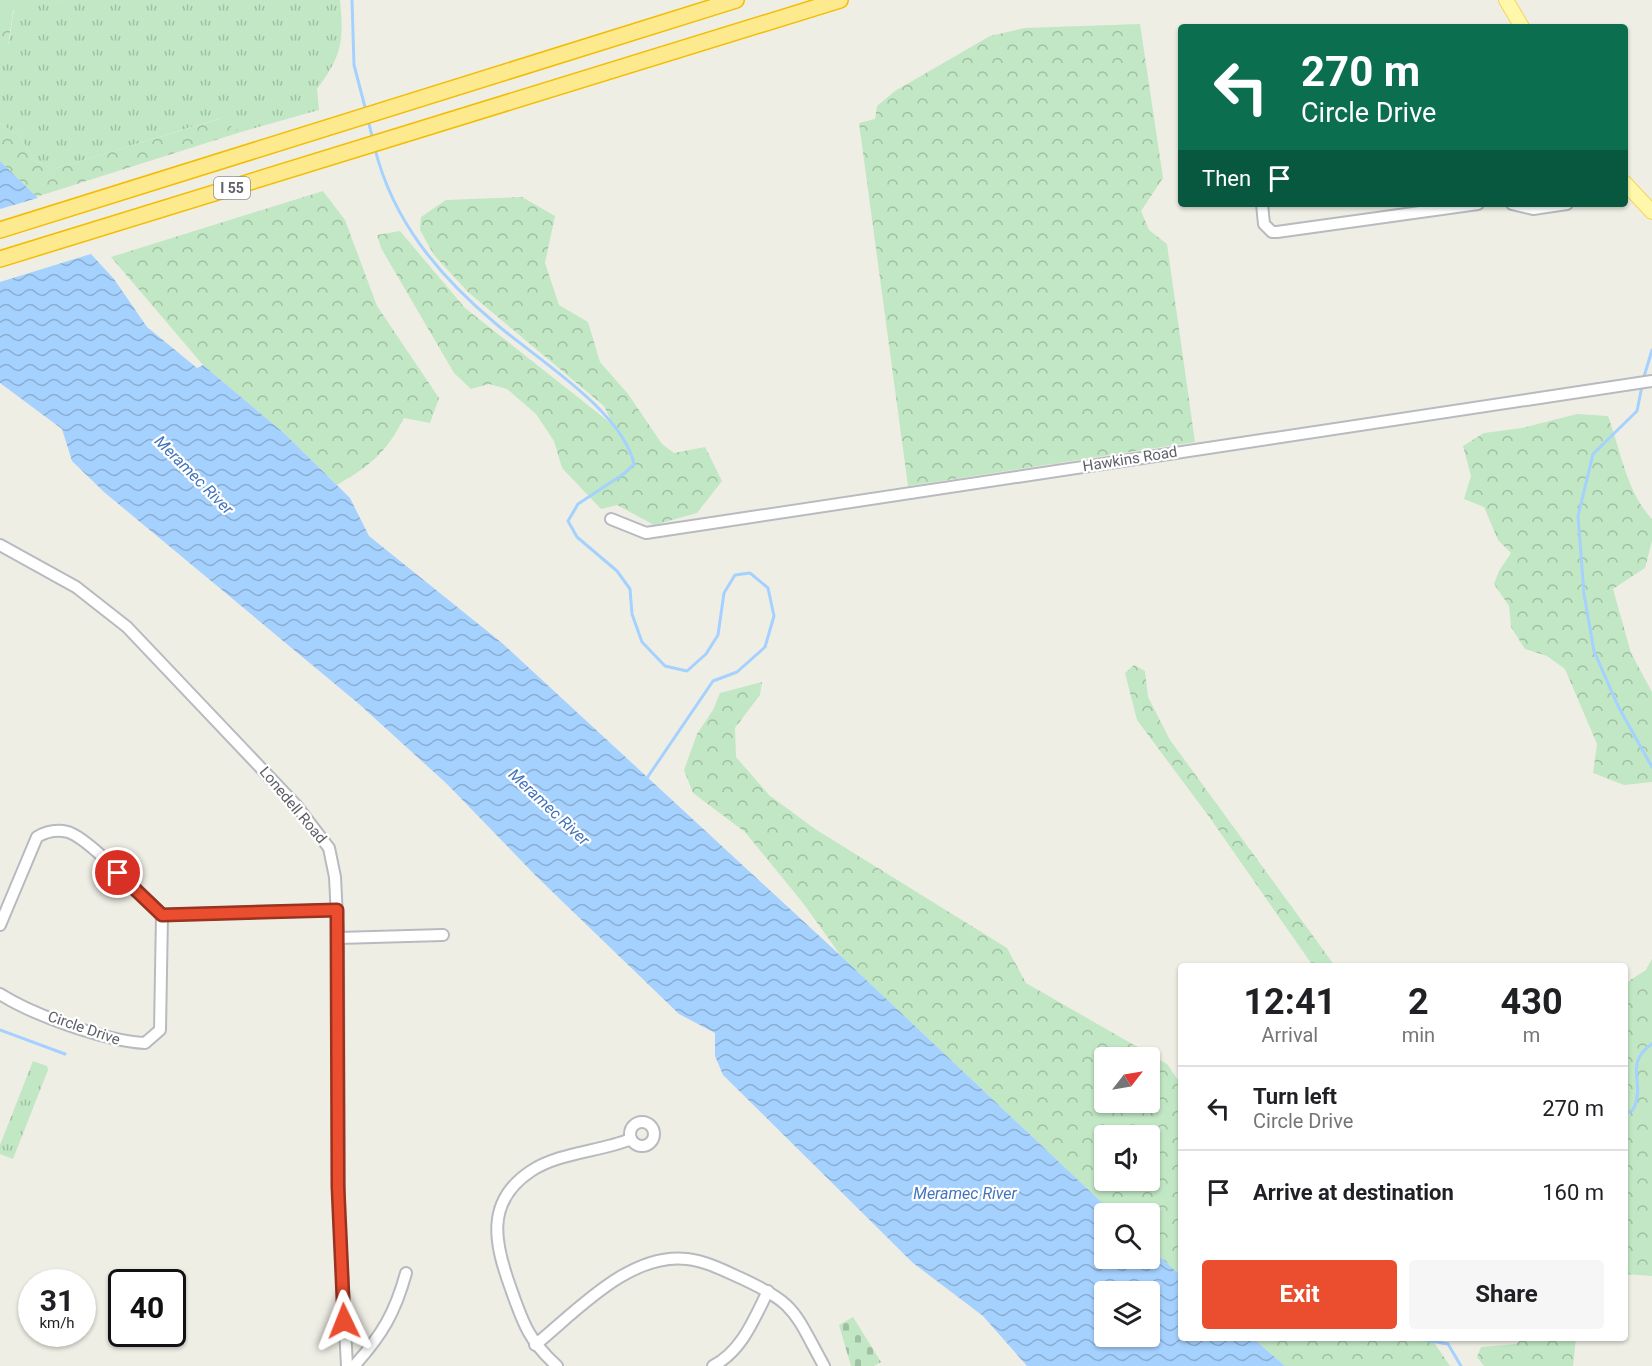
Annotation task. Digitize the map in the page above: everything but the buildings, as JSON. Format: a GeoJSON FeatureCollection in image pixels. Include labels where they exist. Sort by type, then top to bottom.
{"type":"FeatureCollection","features":[{"type":"Feature","properties":{"kind":"highway","name":"I 55"},"geometry":{"type":"LineString","coordinates":[[0,230],[736,0]]}},
{"type":"Feature","properties":{"kind":"highway","name":"I 55"},"geometry":{"type":"LineString","coordinates":[[0,260],[840,0]]}},
{"type":"Feature","properties":{"kind":"main road"},"geometry":{"type":"LineString","coordinates":[[1506,0],[1520,24]]}},
{"type":"Feature","properties":{"kind":"main road"},"geometry":{"type":"LineString","coordinates":[[1628,186],[1652,212]]}},
{"type":"Feature","properties":{"kind":"street"},"geometry":{"type":"LineString","coordinates":[[1262,207],[1264,224],[1272,232],[1278,232],[1457,207]]}},
{"type":"Feature","properties":{"kind":"street"},"geometry":{"type":"LineString","coordinates":[[1525,207],[1533,209],[1547,207]]}},
{"type":"Feature","properties":{"kind":"street","name":"Hawkins Road"},"geometry":{"type":"LineString","coordinates":[[611,519],[646,533],[1425,421],[1652,381]]}},
{"type":"Feature","properties":{"kind":"street","name":"Lonedell Road"},"geometry":{"type":"LineString","coordinates":[[0,545],[64,579],[128,627],[285,792],[318,830],[328,848],[333,864],[337,910],[338,1187],[347,1366]]}},
{"type":"Feature","properties":{"kind":"street"},"geometry":{"type":"LineString","coordinates":[[0,925],[37,837],[49,831],[69,832],[88,846],[162,915],[337,910]]}},
{"type":"Feature","properties":{"kind":"street","name":"Circle Drive"},"geometry":{"type":"LineString","coordinates":[[0,994],[12,1002],[80,1028],[125,1042],[145,1043],[160,1030],[162,915]]}},
{"type":"Feature","properties":{"kind":"street"},"geometry":{"type":"LineString","coordinates":[[338,938],[443,935]]}},
{"type":"Feature","properties":{"kind":"street"},"geometry":{"type":"LineString","coordinates":[[556,1366],[535,1345],[524,1326],[497,1248],[497,1227],[501,1208],[522,1178],[539,1167],[631,1140]]}},
{"type":"Feature","properties":{"kind":"street"},"geometry":{"type":"LineString","coordinates":[[535,1345],[601,1290],[626,1275],[661,1261],[685,1258],[699,1261],[768,1291],[795,1311],[825,1366]]}},
{"type":"Feature","properties":{"kind":"street"},"geometry":{"type":"LineString","coordinates":[[354,1366],[379,1338],[396,1307],[406,1273]]}},
{"type":"Feature","properties":{"kind":"street"},"geometry":{"type":"LineString","coordinates":[[712,1366],[723,1361],[739,1344],[768,1291]]}},
{"type":"Feature","properties":{"kind":"green space"},"geometry":{"type":"Polygon","coordinates":[[[0,0],[19,0],[13,11],[7,53],[0,58],[0,0]]]}},
{"type":"Feature","properties":{"kind":"green space"},"geometry":{"type":"Polygon","coordinates":[[[0,0],[66,0],[0,12],[0,0]]]}},
{"type":"Feature","properties":{"kind":"green space"},"geometry":{"type":"Polygon","coordinates":[[[66,0],[340,0],[341,37],[332,67],[317,89],[319,110],[241,132],[218,119],[54,169],[35,161],[20,137],[0,123],[0,58],[8,46],[17,3],[41,4],[66,0]]]}},
{"type":"Feature","properties":{"kind":"green space"},"geometry":{"type":"Polygon","coordinates":[[[1140,24],[1163,178],[1141,211],[1149,230],[1167,244],[1195,442],[908,486],[859,123],[875,119],[877,106],[895,91],[990,36],[1024,28],[1140,24]]]}},
{"type":"Feature","properties":{"kind":"green space"},"geometry":{"type":"Polygon","coordinates":[[[219,119],[241,132],[36,197],[0,161],[0,123],[20,137],[35,161],[54,169],[219,119]]]}},
{"type":"Feature","properties":{"kind":"green space"},"geometry":{"type":"Polygon","coordinates":[[[323,191],[345,220],[377,306],[439,398],[430,423],[404,418],[391,440],[376,457],[337,485],[285,434],[203,365],[111,257],[323,191]]]}},
{"type":"Feature","properties":{"kind":"green space"},"geometry":{"type":"Polygon","coordinates":[[[522,197],[555,216],[545,263],[559,305],[588,322],[600,362],[628,394],[662,444],[674,453],[705,447],[722,481],[697,513],[654,525],[617,505],[601,509],[562,468],[554,441],[536,414],[507,389],[489,384],[471,389],[454,373],[381,248],[377,235],[400,231],[465,308],[613,425],[604,406],[468,292],[434,255],[420,230],[421,217],[446,200],[522,197]]]}},
{"type":"Feature","properties":{"kind":"green space"},"geometry":{"type":"Polygon","coordinates":[[[1577,414],[1608,416],[1630,483],[1643,508],[1652,519],[1652,541],[1645,568],[1613,589],[1631,653],[1652,692],[1652,782],[1624,785],[1593,773],[1597,744],[1565,669],[1547,656],[1525,649],[1511,627],[1509,606],[1494,584],[1499,571],[1511,553],[1498,540],[1484,507],[1464,499],[1471,476],[1463,446],[1484,433],[1522,428],[1577,414]]]}},
{"type":"Feature","properties":{"kind":"green space"},"geometry":{"type":"Polygon","coordinates":[[[1134,665],[1145,671],[1148,697],[1170,740],[1333,963],[1311,963],[1210,818],[1137,720],[1125,673],[1134,665]]]}},
{"type":"Feature","properties":{"kind":"green space"},"geometry":{"type":"Polygon","coordinates":[[[762,682],[760,695],[735,728],[736,757],[769,795],[815,829],[1007,948],[1026,983],[1137,1047],[1094,1047],[1094,1113],[1160,1113],[1160,1060],[1167,1064],[1178,1080],[1178,1273],[1160,1257],[1160,1203],[1102,1203],[841,956],[803,903],[745,832],[693,793],[684,770],[697,734],[713,710],[720,693],[762,682]]]}},
{"type":"Feature","properties":{"kind":"green space"},"geometry":{"type":"Polygon","coordinates":[[[1652,959],[1652,1276],[1628,1274],[1628,981],[1646,970],[1652,959]]]}},
{"type":"Feature","properties":{"kind":"green space"},"geometry":{"type":"Polygon","coordinates":[[[33,1061],[47,1066],[48,1070],[13,1159],[0,1154],[0,1145],[33,1061]]]}},
{"type":"Feature","properties":{"kind":"green space"},"geometry":{"type":"Polygon","coordinates":[[[853,1317],[881,1362],[874,1366],[851,1366],[839,1325],[853,1317]]]}},
{"type":"Feature","properties":{"kind":"green space"},"geometry":{"type":"Polygon","coordinates":[[[1256,1341],[1433,1341],[1450,1366],[1285,1366],[1256,1341]]]}},
{"type":"Feature","properties":{"kind":"green space"},"geometry":{"type":"Polygon","coordinates":[[[1520,1341],[1576,1341],[1573,1366],[1484,1366],[1477,1357],[1481,1347],[1516,1344],[1520,1341]]]}},
{"type":"Feature","properties":{"kind":"water","name":"Meramec River"},"geometry":{"type":"Polygon","coordinates":[[[0,161],[54,214],[114,279],[147,327],[197,368],[203,365],[285,434],[350,498],[369,536],[502,643],[841,956],[1102,1203],[1094,1203],[1094,1269],[1160,1269],[1160,1257],[1178,1273],[1178,1341],[1256,1341],[1285,1366],[1027,1366],[983,1316],[913,1263],[723,1075],[715,1056],[715,1033],[679,1014],[536,876],[447,784],[359,704],[104,492],[72,461],[62,429],[0,383],[0,161]]]}},
{"type":"Feature","properties":{"kind":"pier"},"geometry":{"type":"Polygon","coordinates":[[[41,197],[94,253],[0,282],[0,209],[41,197]]]}},
{"type":"Feature","properties":{"kind":"waterway"},"geometry":{"type":"LineString","coordinates":[[352,0],[354,65],[366,111]]}},
{"type":"Feature","properties":{"kind":"waterway"},"geometry":{"type":"LineString","coordinates":[[368,120],[373,140]]}},
{"type":"Feature","properties":{"kind":"waterway"},"geometry":{"type":"LineString","coordinates":[[375,149],[393,200],[406,223],[437,266],[495,323],[575,386],[613,424],[626,444],[634,464],[625,473],[578,504],[568,521],[577,537],[617,571],[630,589],[632,614],[642,642],[665,666],[687,671],[706,654],[718,635],[724,593],[735,575],[750,573],[768,588],[774,616],[765,647],[737,672],[713,681],[647,778]]}},
{"type":"Feature","properties":{"kind":"waterway"},"geometry":{"type":"LineString","coordinates":[[1643,380],[1652,350]]}},
{"type":"Feature","properties":{"kind":"waterway"},"geometry":{"type":"LineString","coordinates":[[1642,386],[1637,411],[1593,454],[1578,516],[1584,594],[1594,651],[1618,706],[1652,767]]}},
{"type":"Feature","properties":{"kind":"waterway"},"geometry":{"type":"LineString","coordinates":[[0,1030],[65,1054]]}},
{"type":"Feature","properties":{"kind":"waterway"},"geometry":{"type":"LineString","coordinates":[[1628,1112],[1633,1110],[1637,1100],[1636,1067],[1638,1059],[1652,1044]]}},
{"type":"Feature","properties":{"kind":"waterway"},"geometry":{"type":"LineString","coordinates":[[1431,1341],[1448,1344],[1461,1366]]}},
{"type":"Feature","properties":{"kind":"route"},"geometry":{"type":"LineString","coordinates":[[118,873],[162,915],[337,910],[338,1187],[344,1321]]}}]}
